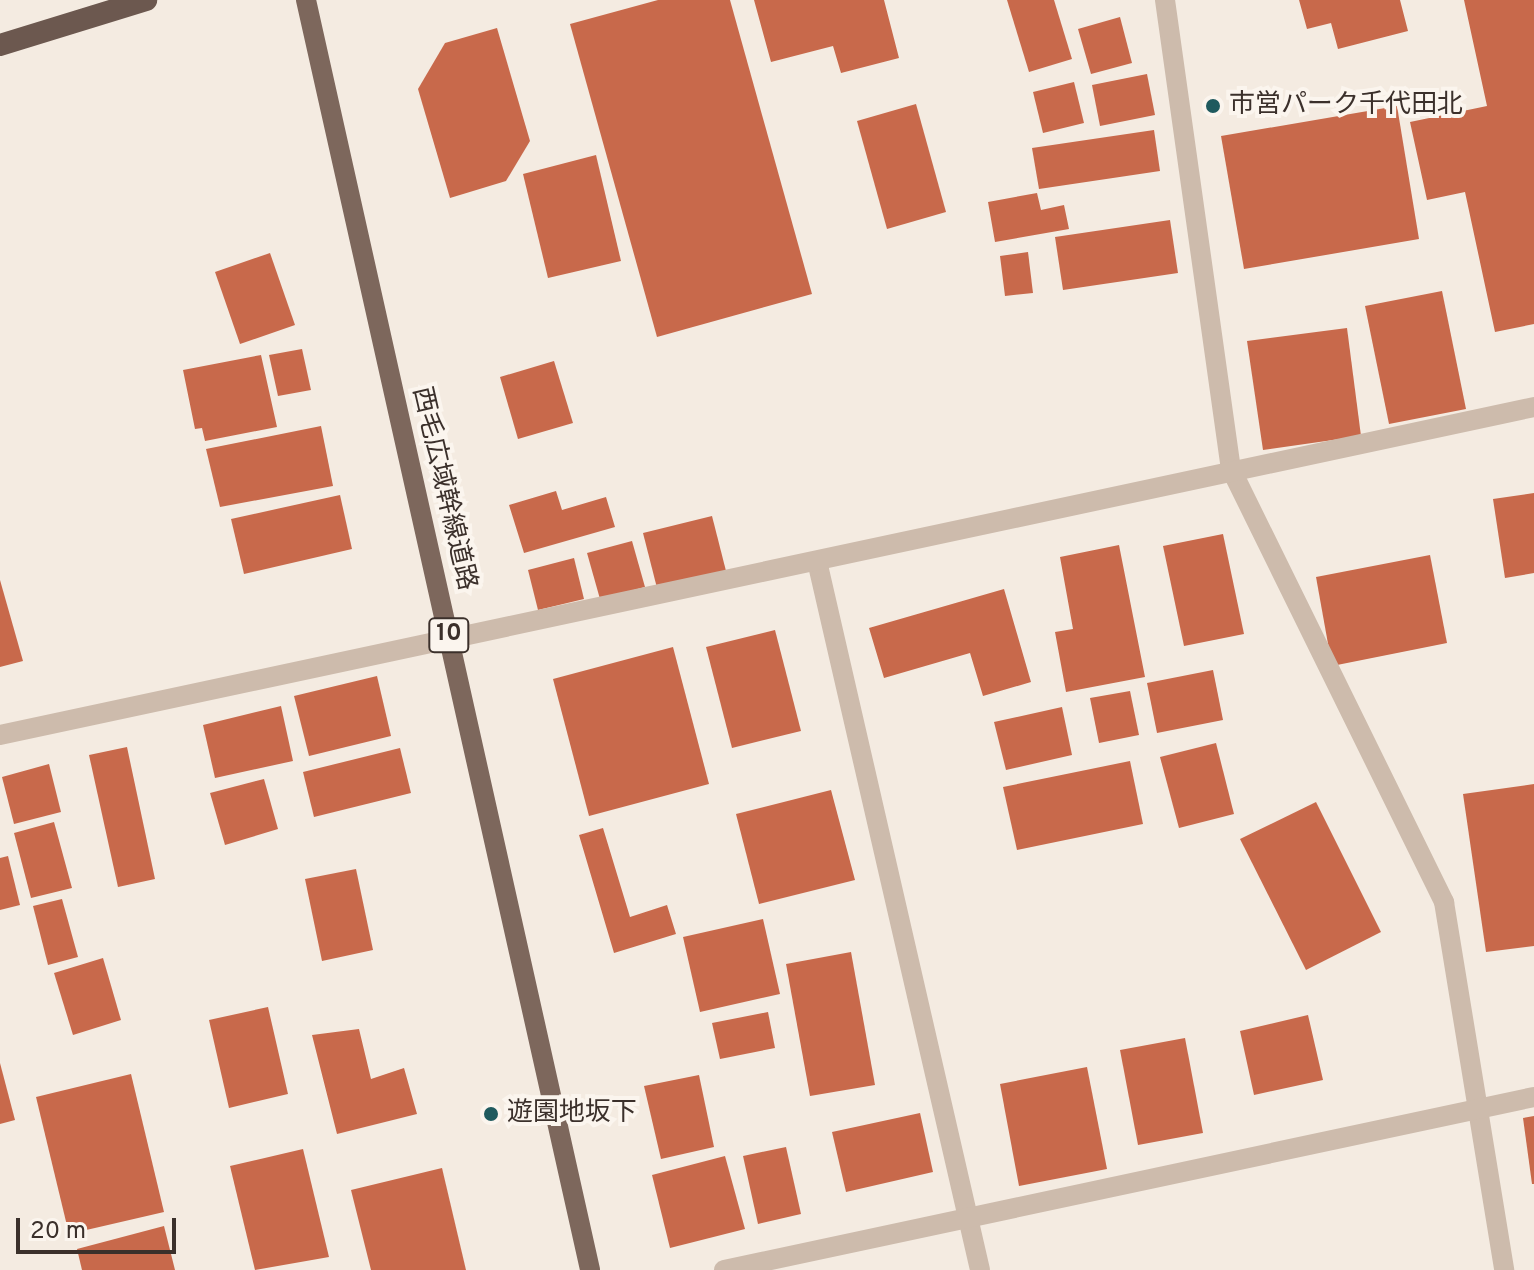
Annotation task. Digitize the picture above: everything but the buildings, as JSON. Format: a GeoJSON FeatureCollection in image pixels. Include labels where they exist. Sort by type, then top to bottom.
{"type":"FeatureCollection","features":[{"type":"Feature","properties":{"kind":"highway"},"geometry":{"type":"LineString","coordinates":[[0,45],[146,0]]}},
{"type":"Feature","properties":{"kind":"main road","name":"西毛広域幹線道路"},"geometry":{"type":"LineString","coordinates":[[306,0],[590,1270]]}},
{"type":"Feature","properties":{"kind":"street"},"geometry":{"type":"LineString","coordinates":[[1165,0],[1231,469],[1444,902],[1504,1270]]}},
{"type":"Feature","properties":{"kind":"street"},"geometry":{"type":"LineString","coordinates":[[0,735],[449,636],[817,561],[1231,469],[1534,407]]}},
{"type":"Feature","properties":{"kind":"street"},"geometry":{"type":"LineString","coordinates":[[817,561],[980,1270]]}},
{"type":"Feature","properties":{"kind":"street"},"geometry":{"type":"LineString","coordinates":[[724,1270],[1534,1097]]}},
{"type":"Feature","properties":{"kind":"place","name":"市営パーク千代田北"},"geometry":{"type":"Point","coordinates":[1213,106]}},
{"type":"Feature","properties":{"kind":"place","name":"遊園地坂下"},"geometry":{"type":"Point","coordinates":[491,1114]}}]}
